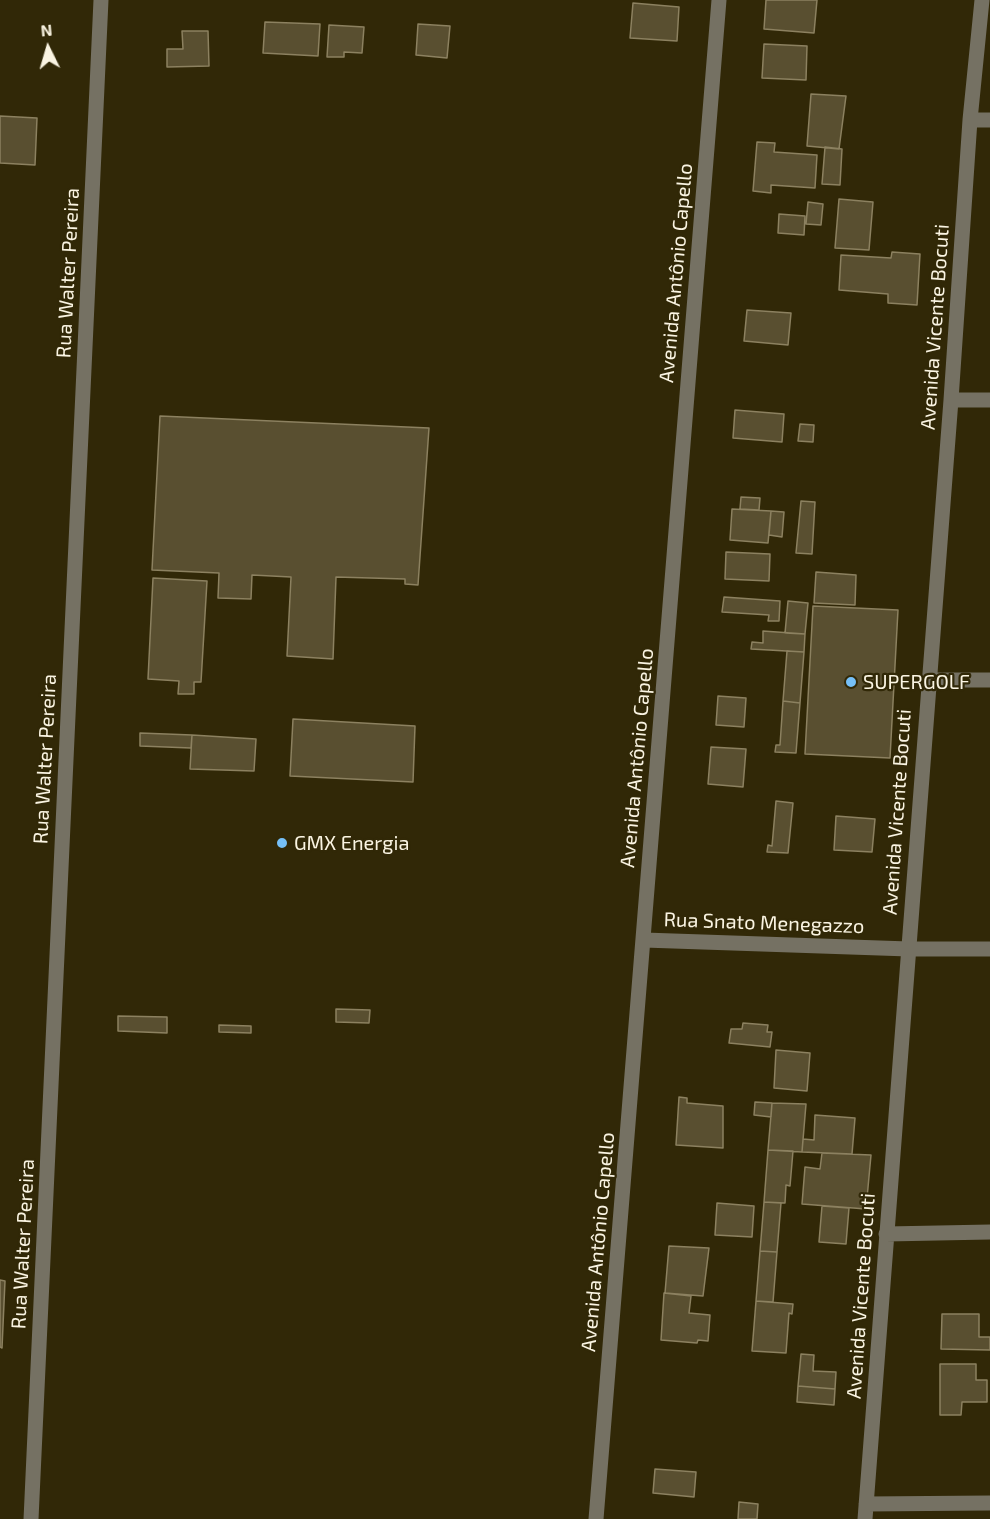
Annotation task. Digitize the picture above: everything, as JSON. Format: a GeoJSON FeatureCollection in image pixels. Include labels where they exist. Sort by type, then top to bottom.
{"type":"FeatureCollection","features":[{"type":"Feature","properties":{"kind":"street","name":"Rua Walter Pereira"},"geometry":{"type":"LineString","coordinates":[[31,1519],[101,0]]}},
{"type":"Feature","properties":{"kind":"street","name":"Avenida Antônio Capello"},"geometry":{"type":"LineString","coordinates":[[596,1519],[718,0]]}},
{"type":"Feature","properties":{"kind":"street","name":"Avenida Vicente Bocuti"},"geometry":{"type":"LineString","coordinates":[[865,1512],[951,400],[970,120],[982,0]]}},
{"type":"Feature","properties":{"kind":"street"},"geometry":{"type":"LineString","coordinates":[[970,120],[990,120]]}},
{"type":"Feature","properties":{"kind":"street"},"geometry":{"type":"LineString","coordinates":[[951,400],[990,399]]}},
{"type":"Feature","properties":{"kind":"street"},"geometry":{"type":"LineString","coordinates":[[928,680],[990,680]]}},
{"type":"Feature","properties":{"kind":"street","name":"Rua Snato Menegazzo"},"geometry":{"type":"LineString","coordinates":[[644,940],[909,949],[990,949]]}},
{"type":"Feature","properties":{"kind":"street"},"geometry":{"type":"LineString","coordinates":[[886,1234],[990,1232]]}},
{"type":"Feature","properties":{"kind":"street"},"geometry":{"type":"LineString","coordinates":[[865,1512],[990,1503]]}},
{"type":"Feature","properties":{"kind":"building"},"geometry":{"type":"Polygon","coordinates":[[[766,0],[817,0],[814,33],[764,29],[766,0]]]}},
{"type":"Feature","properties":{"kind":"building"},"geometry":{"type":"Polygon","coordinates":[[[633,3],[679,7],[677,41],[630,38],[633,3]]]}},
{"type":"Feature","properties":{"kind":"building"},"geometry":{"type":"Polygon","coordinates":[[[265,22],[320,24],[318,56],[263,53],[265,22]]]}},
{"type":"Feature","properties":{"kind":"building"},"geometry":{"type":"Polygon","coordinates":[[[418,24],[450,26],[447,58],[416,55],[418,24]]]}},
{"type":"Feature","properties":{"kind":"building"},"geometry":{"type":"Polygon","coordinates":[[[329,25],[364,27],[362,53],[344,52],[344,57],[327,57],[329,25]]]}},
{"type":"Feature","properties":{"kind":"building"},"geometry":{"type":"Polygon","coordinates":[[[182,31],[208,31],[209,66],[167,67],[167,49],[183,49],[182,31]]]}},
{"type":"Feature","properties":{"kind":"building"},"geometry":{"type":"Polygon","coordinates":[[[764,44],[807,46],[806,80],[762,78],[764,44]]]}},
{"type":"Feature","properties":{"kind":"building"},"geometry":{"type":"Polygon","coordinates":[[[811,94],[846,96],[839,149],[807,146],[811,94]]]}},
{"type":"Feature","properties":{"kind":"building"},"geometry":{"type":"Polygon","coordinates":[[[0,116],[37,118],[35,165],[0,163],[0,116]]]}},
{"type":"Feature","properties":{"kind":"building"},"geometry":{"type":"Polygon","coordinates":[[[757,142],[775,143],[774,152],[817,155],[815,188],[771,185],[771,193],[753,191],[757,142]]]}},
{"type":"Feature","properties":{"kind":"building"},"geometry":{"type":"Polygon","coordinates":[[[825,147],[842,149],[840,185],[822,184],[825,147]]]}},
{"type":"Feature","properties":{"kind":"building"},"geometry":{"type":"Polygon","coordinates":[[[839,199],[873,202],[869,250],[835,248],[839,199]]]}},
{"type":"Feature","properties":{"kind":"building"},"geometry":{"type":"Polygon","coordinates":[[[808,202],[823,204],[821,225],[806,224],[808,202]]]}},
{"type":"Feature","properties":{"kind":"building"},"geometry":{"type":"Polygon","coordinates":[[[779,214],[805,216],[804,235],[778,233],[779,214]]]}},
{"type":"Feature","properties":{"kind":"building"},"geometry":{"type":"Polygon","coordinates":[[[892,252],[920,254],[917,305],[888,303],[888,294],[839,290],[841,255],[891,258],[892,252]]]}},
{"type":"Feature","properties":{"kind":"building"},"geometry":{"type":"Polygon","coordinates":[[[747,310],[791,313],[788,345],[744,341],[747,310]]]}},
{"type":"Feature","properties":{"kind":"building"},"geometry":{"type":"Polygon","coordinates":[[[735,410],[784,414],[782,442],[733,438],[735,410]]]}},
{"type":"Feature","properties":{"kind":"building"},"geometry":{"type":"Polygon","coordinates":[[[160,416],[429,428],[418,585],[405,584],[405,579],[336,577],[333,659],[287,656],[291,577],[252,575],[251,599],[218,598],[219,573],[152,570],[160,416]]]}},
{"type":"Feature","properties":{"kind":"building"},"geometry":{"type":"Polygon","coordinates":[[[800,424],[814,425],[813,442],[798,441],[800,424]]]}},
{"type":"Feature","properties":{"kind":"building"},"geometry":{"type":"Polygon","coordinates":[[[741,497],[760,498],[759,510],[740,509],[741,497]]]}},
{"type":"Feature","properties":{"kind":"building"},"geometry":{"type":"Polygon","coordinates":[[[801,501],[815,502],[812,554],[796,553],[801,501]]]}},
{"type":"Feature","properties":{"kind":"building"},"geometry":{"type":"Polygon","coordinates":[[[732,509],[771,511],[768,543],[730,540],[732,509]]]}},
{"type":"Feature","properties":{"kind":"building"},"geometry":{"type":"Polygon","coordinates":[[[771,511],[784,512],[782,537],[769,535],[771,511]]]}},
{"type":"Feature","properties":{"kind":"building"},"geometry":{"type":"Polygon","coordinates":[[[726,552],[770,554],[769,581],[725,579],[726,552]]]}},
{"type":"Feature","properties":{"kind":"building"},"geometry":{"type":"Polygon","coordinates":[[[816,572],[856,575],[855,605],[814,603],[816,572]]]}},
{"type":"Feature","properties":{"kind":"building"},"geometry":{"type":"Polygon","coordinates":[[[153,578],[207,581],[201,682],[194,682],[194,694],[178,694],[179,681],[148,679],[153,578]]]}},
{"type":"Feature","properties":{"kind":"building"},"geometry":{"type":"Polygon","coordinates":[[[724,597],[780,601],[779,621],[768,621],[769,615],[722,612],[724,597]]]}},
{"type":"Feature","properties":{"kind":"building"},"geometry":{"type":"Polygon","coordinates":[[[788,601],[808,603],[805,634],[785,633],[788,601]]]}},
{"type":"Feature","properties":{"kind":"building","name":"SUPERGOLF"},"geometry":{"type":"Polygon","coordinates":[[[813,606],[898,610],[890,758],[805,754],[813,606]]]}},
{"type":"Feature","properties":{"kind":"building"},"geometry":{"type":"Polygon","coordinates":[[[763,631],[805,634],[804,652],[751,649],[752,642],[763,643],[763,631]]]}},
{"type":"Feature","properties":{"kind":"building"},"geometry":{"type":"Polygon","coordinates":[[[787,651],[804,652],[800,703],[783,701],[787,651]]]}},
{"type":"Feature","properties":{"kind":"building"},"geometry":{"type":"Polygon","coordinates":[[[718,696],[746,698],[744,727],[716,725],[718,696]]]}},
{"type":"Feature","properties":{"kind":"building"},"geometry":{"type":"Polygon","coordinates":[[[783,701],[800,703],[796,753],[775,752],[776,745],[780,745],[783,701]]]}},
{"type":"Feature","properties":{"kind":"building"},"geometry":{"type":"Polygon","coordinates":[[[293,719],[415,726],[413,782],[290,776],[293,719]]]}},
{"type":"Feature","properties":{"kind":"building"},"geometry":{"type":"Polygon","coordinates":[[[140,733],[192,735],[191,748],[140,746],[140,733]]]}},
{"type":"Feature","properties":{"kind":"building"},"geometry":{"type":"Polygon","coordinates":[[[192,735],[256,739],[254,771],[190,769],[192,735]]]}},
{"type":"Feature","properties":{"kind":"building"},"geometry":{"type":"Polygon","coordinates":[[[711,747],[746,749],[743,787],[708,784],[711,747]]]}},
{"type":"Feature","properties":{"kind":"building"},"geometry":{"type":"Polygon","coordinates":[[[776,801],[793,803],[788,853],[767,852],[768,845],[772,846],[776,801]]]}},
{"type":"Feature","properties":{"kind":"building"},"geometry":{"type":"Polygon","coordinates":[[[836,816],[875,819],[872,852],[834,850],[836,816]]]}},
{"type":"Feature","properties":{"kind":"building"},"geometry":{"type":"Polygon","coordinates":[[[336,1009],[370,1010],[369,1023],[336,1022],[336,1009]]]}},
{"type":"Feature","properties":{"kind":"building"},"geometry":{"type":"Polygon","coordinates":[[[118,1016],[167,1017],[167,1033],[118,1031],[118,1016]]]}},
{"type":"Feature","properties":{"kind":"building"},"geometry":{"type":"Polygon","coordinates":[[[743,1023],[768,1025],[767,1032],[772,1032],[770,1047],[729,1043],[731,1029],[742,1029],[743,1023]]]}},
{"type":"Feature","properties":{"kind":"building"},"geometry":{"type":"Polygon","coordinates":[[[219,1025],[251,1026],[251,1033],[219,1032],[219,1025]]]}},
{"type":"Feature","properties":{"kind":"building"},"geometry":{"type":"Polygon","coordinates":[[[776,1050],[810,1053],[807,1091],[774,1088],[776,1050]]]}},
{"type":"Feature","properties":{"kind":"building"},"geometry":{"type":"Polygon","coordinates":[[[679,1097],[687,1098],[687,1103],[723,1106],[723,1148],[676,1145],[679,1097]]]}},
{"type":"Feature","properties":{"kind":"building"},"geometry":{"type":"Polygon","coordinates":[[[755,1102],[772,1103],[771,1117],[754,1115],[755,1102]]]}},
{"type":"Feature","properties":{"kind":"building"},"geometry":{"type":"Polygon","coordinates":[[[772,1103],[806,1104],[802,1152],[768,1150],[772,1103]]]}},
{"type":"Feature","properties":{"kind":"building"},"geometry":{"type":"Polygon","coordinates":[[[815,1115],[855,1118],[852,1154],[802,1152],[803,1139],[814,1140],[815,1115]]]}},
{"type":"Feature","properties":{"kind":"building"},"geometry":{"type":"Polygon","coordinates":[[[768,1150],[793,1151],[790,1186],[786,1185],[785,1203],[764,1202],[768,1150]]]}},
{"type":"Feature","properties":{"kind":"building"},"geometry":{"type":"Polygon","coordinates":[[[822,1153],[871,1155],[866,1209],[802,1204],[805,1167],[820,1169],[822,1153]]]}},
{"type":"Feature","properties":{"kind":"building"},"geometry":{"type":"Polygon","coordinates":[[[764,1202],[781,1203],[777,1252],[760,1251],[764,1202]]]}},
{"type":"Feature","properties":{"kind":"building"},"geometry":{"type":"Polygon","coordinates":[[[717,1203],[754,1206],[752,1237],[715,1235],[717,1203]]]}},
{"type":"Feature","properties":{"kind":"building"},"geometry":{"type":"Polygon","coordinates":[[[822,1206],[849,1208],[846,1244],[819,1242],[822,1206]]]}},
{"type":"Feature","properties":{"kind":"building"},"geometry":{"type":"Polygon","coordinates":[[[669,1246],[709,1248],[703,1296],[665,1293],[669,1246]]]}},
{"type":"Feature","properties":{"kind":"building"},"geometry":{"type":"Polygon","coordinates":[[[760,1251],[777,1252],[773,1302],[756,1301],[760,1251]]]}},
{"type":"Feature","properties":{"kind":"building"},"geometry":{"type":"Polygon","coordinates":[[[0,1280],[5,1281],[2,1348],[0,1347],[0,1280]]]}},
{"type":"Feature","properties":{"kind":"building"},"geometry":{"type":"Polygon","coordinates":[[[664,1293],[691,1296],[689,1313],[710,1315],[708,1341],[698,1340],[697,1343],[661,1340],[664,1293]]]}},
{"type":"Feature","properties":{"kind":"building"},"geometry":{"type":"Polygon","coordinates":[[[756,1301],[793,1304],[792,1314],[789,1313],[786,1353],[752,1351],[756,1301]]]}},
{"type":"Feature","properties":{"kind":"building"},"geometry":{"type":"Polygon","coordinates":[[[942,1314],[979,1314],[979,1337],[990,1337],[990,1350],[941,1349],[942,1314]]]}},
{"type":"Feature","properties":{"kind":"building"},"geometry":{"type":"Polygon","coordinates":[[[801,1354],[814,1355],[813,1371],[836,1372],[835,1389],[798,1386],[801,1354]]]}},
{"type":"Feature","properties":{"kind":"building"},"geometry":{"type":"Polygon","coordinates":[[[940,1364],[976,1364],[976,1380],[987,1380],[987,1402],[962,1402],[961,1415],[940,1415],[940,1364]]]}},
{"type":"Feature","properties":{"kind":"building"},"geometry":{"type":"Polygon","coordinates":[[[798,1386],[835,1389],[834,1405],[797,1402],[798,1386]]]}},
{"type":"Feature","properties":{"kind":"building"},"geometry":{"type":"Polygon","coordinates":[[[655,1469],[696,1472],[694,1497],[653,1493],[655,1469]]]}},
{"type":"Feature","properties":{"kind":"building"},"geometry":{"type":"Polygon","coordinates":[[[739,1502],[758,1504],[757,1519],[738,1519],[739,1502]]]}},
{"type":"Feature","properties":{"kind":"place","name":"SUPERGOLF"},"geometry":{"type":"Point","coordinates":[851,682]}},
{"type":"Feature","properties":{"kind":"place","name":"GMX Energia"},"geometry":{"type":"Point","coordinates":[282,843]}}]}
